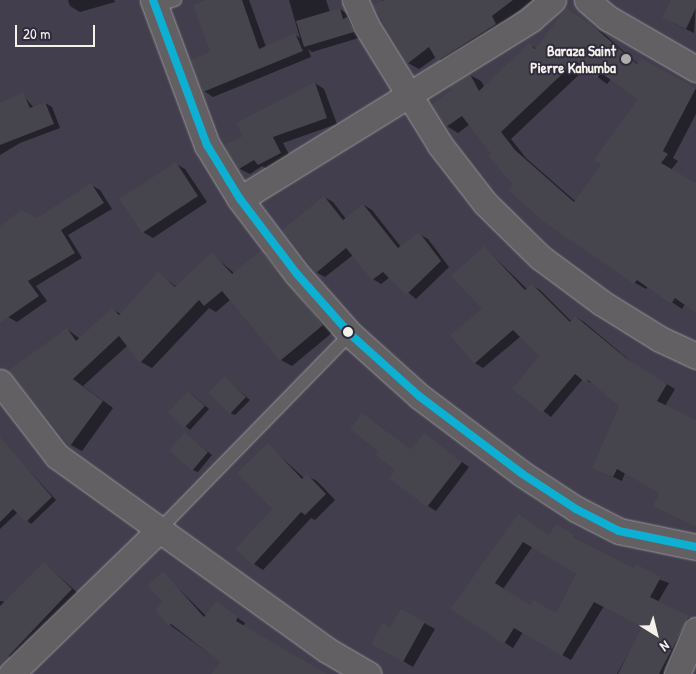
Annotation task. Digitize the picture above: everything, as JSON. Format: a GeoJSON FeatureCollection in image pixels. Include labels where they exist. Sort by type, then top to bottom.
{"type":"FeatureCollection","features":[{"type":"Feature","properties":{"kind":"street"},"geometry":{"type":"LineString","coordinates":[[355,0],[408,95],[440,145],[484,203],[540,257],[602,303],[660,339],[696,356]]}},
{"type":"Feature","properties":{"kind":"street"},"geometry":{"type":"LineString","coordinates":[[240,199],[532,19],[553,0]]}},
{"type":"Feature","properties":{"kind":"street"},"geometry":{"type":"LineString","coordinates":[[587,0],[608,18],[696,69]]}},
{"type":"Feature","properties":{"kind":"street"},"geometry":{"type":"LineString","coordinates":[[161,2],[207,146],[240,199],[297,274],[350,334],[419,396],[521,473],[576,509],[619,531],[696,547]]}},
{"type":"Feature","properties":{"kind":"street"},"geometry":{"type":"LineString","coordinates":[[0,382],[57,456],[327,650],[368,674]]}},
{"type":"Feature","properties":{"kind":"street"},"geometry":{"type":"LineString","coordinates":[[11,674],[159,530]]}},
{"type":"Feature","properties":{"kind":"street"},"geometry":{"type":"LineString","coordinates":[[676,674],[696,630]]}},
{"type":"Feature","properties":{"kind":"lane"},"geometry":{"type":"LineString","coordinates":[[159,530],[350,334]]}},
{"type":"Feature","properties":{"kind":"shaded area"},"geometry":{"type":"Polygon","coordinates":[[[0,0],[696,0],[696,674],[0,674],[0,0]]]}},
{"type":"Feature","properties":{"kind":"building"},"geometry":{"type":"Polygon","coordinates":[[[206,0],[242,0],[259,49],[295,33],[303,51],[203,92],[191,60],[210,52],[193,5],[206,0]]]}},
{"type":"Feature","properties":{"kind":"building"},"geometry":{"type":"Polygon","coordinates":[[[385,0],[513,0],[492,16],[496,24],[437,61],[429,47],[407,64],[373,5],[385,0]]]}},
{"type":"Feature","properties":{"kind":"building"},"geometry":{"type":"Polygon","coordinates":[[[671,0],[696,0],[696,8],[686,29],[662,18],[671,0]]]}},
{"type":"Feature","properties":{"kind":"building"},"geometry":{"type":"Polygon","coordinates":[[[340,8],[343,19],[347,17],[354,32],[304,47],[296,21],[340,8]]]}},
{"type":"Feature","properties":{"kind":"building"},"geometry":{"type":"Polygon","coordinates":[[[566,8],[593,26],[637,64],[641,58],[696,88],[663,151],[668,154],[661,163],[696,183],[696,313],[675,298],[671,304],[637,280],[634,284],[544,222],[508,190],[513,185],[488,156],[491,154],[462,116],[446,127],[432,104],[452,90],[450,86],[470,74],[479,91],[529,43],[535,49],[566,8]],[[576,61],[501,132],[515,150],[574,202],[601,165],[594,160],[638,99],[601,73],[596,79],[576,61]]]}},
{"type":"Feature","properties":{"kind":"building"},"geometry":{"type":"Polygon","coordinates":[[[315,82],[327,118],[273,137],[281,153],[258,165],[254,160],[239,169],[224,145],[243,136],[236,123],[315,82]]]}},
{"type":"Feature","properties":{"kind":"building"},"geometry":{"type":"Polygon","coordinates":[[[23,92],[30,108],[45,102],[54,124],[0,145],[0,103],[23,92]]]}},
{"type":"Feature","properties":{"kind":"building"},"geometry":{"type":"Polygon","coordinates":[[[176,162],[198,196],[142,233],[119,199],[176,162]]]}},
{"type":"Feature","properties":{"kind":"building"},"geometry":{"type":"Polygon","coordinates":[[[91,183],[104,203],[61,230],[75,253],[28,281],[39,296],[0,323],[0,226],[21,210],[37,218],[91,183]]]}},
{"type":"Feature","properties":{"kind":"building"},"geometry":{"type":"Polygon","coordinates":[[[324,196],[343,220],[363,204],[398,248],[419,232],[441,261],[406,295],[383,272],[372,280],[346,248],[316,273],[282,230],[324,196]]]}},
{"type":"Feature","properties":{"kind":"building"},"geometry":{"type":"Polygon","coordinates":[[[484,246],[525,290],[532,284],[570,322],[575,316],[626,358],[667,384],[657,401],[696,420],[696,527],[653,506],[659,493],[617,469],[613,477],[592,468],[619,406],[588,380],[586,383],[575,374],[542,413],[512,389],[539,356],[513,330],[474,364],[450,335],[482,309],[451,276],[484,246]]]}},
{"type":"Feature","properties":{"kind":"building"},"geometry":{"type":"Polygon","coordinates":[[[261,250],[323,325],[280,361],[222,291],[204,306],[199,300],[140,363],[119,336],[73,379],[103,401],[70,446],[8,371],[67,328],[76,341],[112,308],[119,315],[158,272],[175,287],[212,252],[232,274],[261,250]]]}},
{"type":"Feature","properties":{"kind":"building"},"geometry":{"type":"Polygon","coordinates":[[[224,376],[246,397],[230,414],[208,393],[224,376]]]}},
{"type":"Feature","properties":{"kind":"building"},"geometry":{"type":"Polygon","coordinates":[[[188,391],[205,406],[184,428],[168,412],[188,391]]]}},
{"type":"Feature","properties":{"kind":"building"},"geometry":{"type":"Polygon","coordinates":[[[362,413],[411,449],[424,433],[462,462],[427,507],[389,478],[395,470],[375,455],[378,451],[350,429],[362,413]]]}},
{"type":"Feature","properties":{"kind":"building"},"geometry":{"type":"Polygon","coordinates":[[[185,432],[208,452],[192,471],[169,450],[185,432]]]}},
{"type":"Feature","properties":{"kind":"building"},"geometry":{"type":"Polygon","coordinates":[[[0,437],[52,497],[26,522],[13,509],[0,522],[0,437]]]}},
{"type":"Feature","properties":{"kind":"building"},"geometry":{"type":"Polygon","coordinates":[[[268,443],[302,479],[307,474],[326,494],[305,515],[301,512],[253,565],[235,549],[272,509],[237,473],[268,443]]]}},
{"type":"Feature","properties":{"kind":"building"},"geometry":{"type":"Polygon","coordinates":[[[518,514],[549,535],[556,524],[575,535],[573,537],[633,568],[636,564],[661,577],[650,597],[689,616],[659,674],[618,674],[642,627],[594,602],[562,656],[514,628],[504,644],[450,609],[518,514]],[[523,542],[495,583],[530,605],[533,600],[556,613],[576,574],[523,542]]]}},
{"type":"Feature","properties":{"kind":"building"},"geometry":{"type":"Polygon","coordinates":[[[44,562],[72,589],[0,665],[0,606],[44,562]]]}},
{"type":"Feature","properties":{"kind":"building"},"geometry":{"type":"Polygon","coordinates":[[[163,571],[204,617],[216,601],[238,617],[236,621],[327,674],[211,674],[220,662],[171,624],[169,626],[155,610],[163,602],[147,586],[163,571]]]}},
{"type":"Feature","properties":{"kind":"building"},"geometry":{"type":"Polygon","coordinates":[[[401,609],[425,622],[403,662],[371,644],[382,623],[390,627],[401,609]]]}},
{"type":"Feature","properties":{"kind":"transit line"},"geometry":{"type":"LineString","coordinates":[[153,0],[207,145],[240,199],[297,274],[350,334],[419,396],[521,473],[576,509],[619,531],[696,547]]}},
{"type":"Feature","properties":{"kind":"place","name":"Baraza Saint Pierre Kahumba"},"geometry":{"type":"Point","coordinates":[626,59]}}]}
